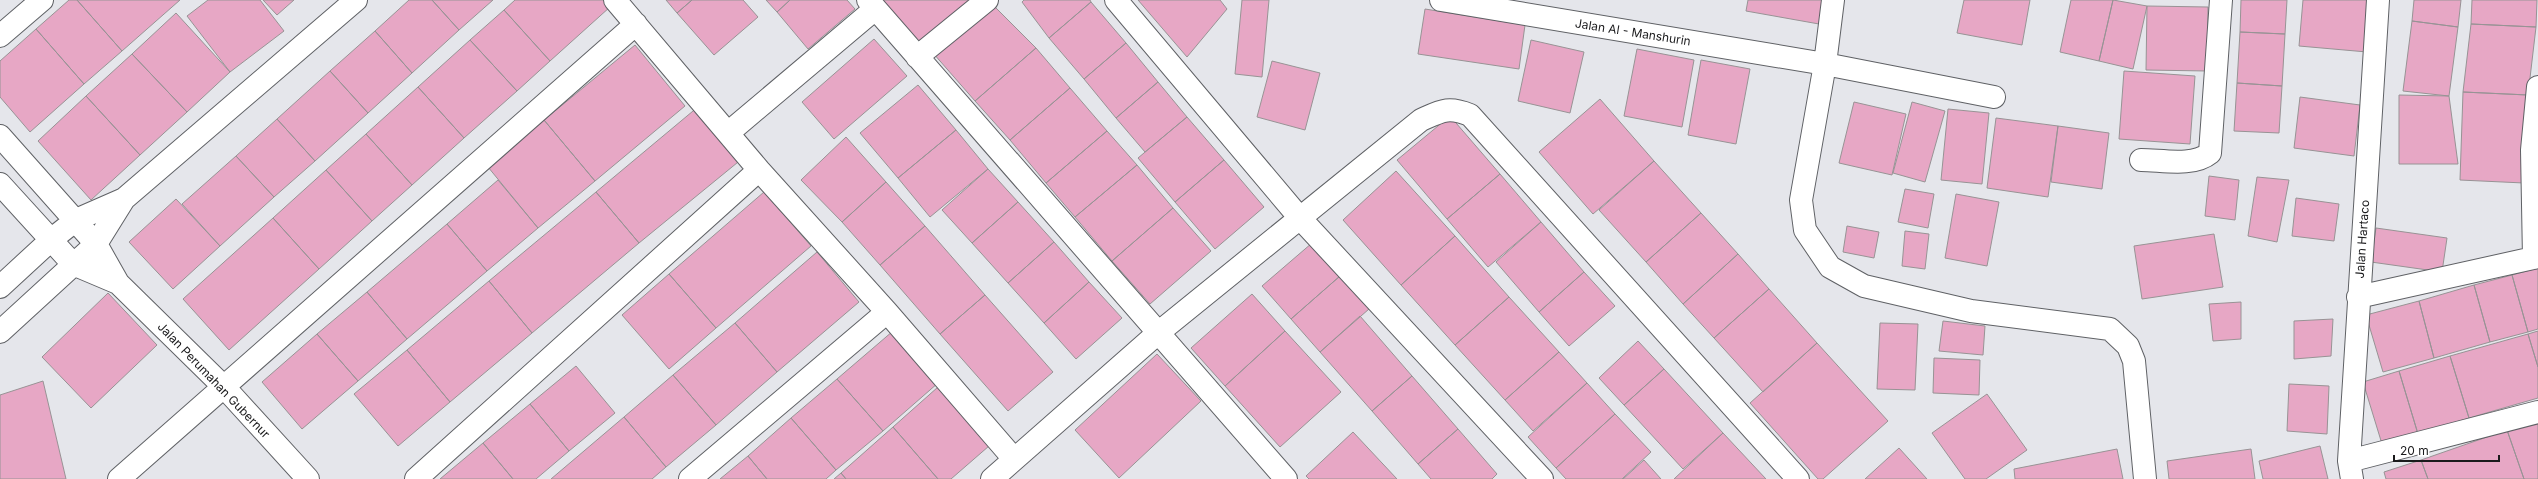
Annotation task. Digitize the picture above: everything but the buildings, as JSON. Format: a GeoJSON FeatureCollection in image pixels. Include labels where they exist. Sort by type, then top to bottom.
{"type":"FeatureCollection","features":[{"type":"Feature","properties":{"kind":"street"},"geometry":{"type":"LineString","coordinates":[[0,36],[42,0]]}},
{"type":"Feature","properties":{"kind":"street"},"geometry":{"type":"LineString","coordinates":[[0,332],[96,244],[124,200],[356,0]]}},
{"type":"Feature","properties":{"kind":"street"},"geometry":{"type":"LineString","coordinates":[[615,0],[759,170],[887,312],[1014,459]]}},
{"type":"Feature","properties":{"kind":"street"},"geometry":{"type":"LineString","coordinates":[[917,57],[988,0]]}},
{"type":"Feature","properties":{"kind":"street"},"geometry":{"type":"LineString","coordinates":[[1116,0],[1300,217],[1542,479]]}},
{"type":"Feature","properties":{"kind":"street"},"geometry":{"type":"LineString","coordinates":[[1833,0],[1826,64],[1801,200],[1805,230],[1830,267],[1864,286],[1971,311],[2110,329],[2128,346],[2134,361],[2145,479]]}},
{"type":"Feature","properties":{"kind":"street"},"geometry":{"type":"LineString","coordinates":[[2141,160],[2194,161],[2203,159],[2210,153],[2221,0]]}},
{"type":"Feature","properties":{"kind":"street","name":"Jalan Hartaco"},"geometry":{"type":"LineString","coordinates":[[2351,470],[2358,297],[2378,0]]}},
{"type":"Feature","properties":{"kind":"street","name":"Jalan Al - Manshurin"},"geometry":{"type":"LineString","coordinates":[[1454,1],[1826,64],[1994,97]]}},
{"type":"Feature","properties":{"kind":"street"},"geometry":{"type":"LineString","coordinates":[[728,133],[871,4],[1286,479]]}},
{"type":"Feature","properties":{"kind":"street"},"geometry":{"type":"LineString","coordinates":[[119,479],[636,24]]}},
{"type":"Feature","properties":{"kind":"street"},"geometry":{"type":"LineString","coordinates":[[2358,297],[2536,257],[2532,150],[2538,87]]}},
{"type":"Feature","properties":{"kind":"street"},"geometry":{"type":"LineString","coordinates":[[992,479],[1158,333],[1420,120],[1442,111],[1454,109],[1470,115],[1798,479]]}},
{"type":"Feature","properties":{"kind":"street","name":"Jalan Perumahan Gubernur"},"geometry":{"type":"LineString","coordinates":[[0,136],[96,244],[118,283],[224,388],[308,479]]}},
{"type":"Feature","properties":{"kind":"street"},"geometry":{"type":"LineString","coordinates":[[416,479],[759,170]]}},
{"type":"Feature","properties":{"kind":"street","name":"Jalan Perumahan Gubernur"},"geometry":{"type":"LineString","coordinates":[[0,184],[52,239],[73,264],[118,283]]}},
{"type":"Feature","properties":{"kind":"street"},"geometry":{"type":"LineString","coordinates":[[0,287],[52,239],[76,220],[124,200]]}},
{"type":"Feature","properties":{"kind":"street"},"geometry":{"type":"LineString","coordinates":[[690,479],[887,312]]}},
{"type":"Feature","properties":{"kind":"street"},"geometry":{"type":"LineString","coordinates":[[2351,470],[2538,412]]}}]}
